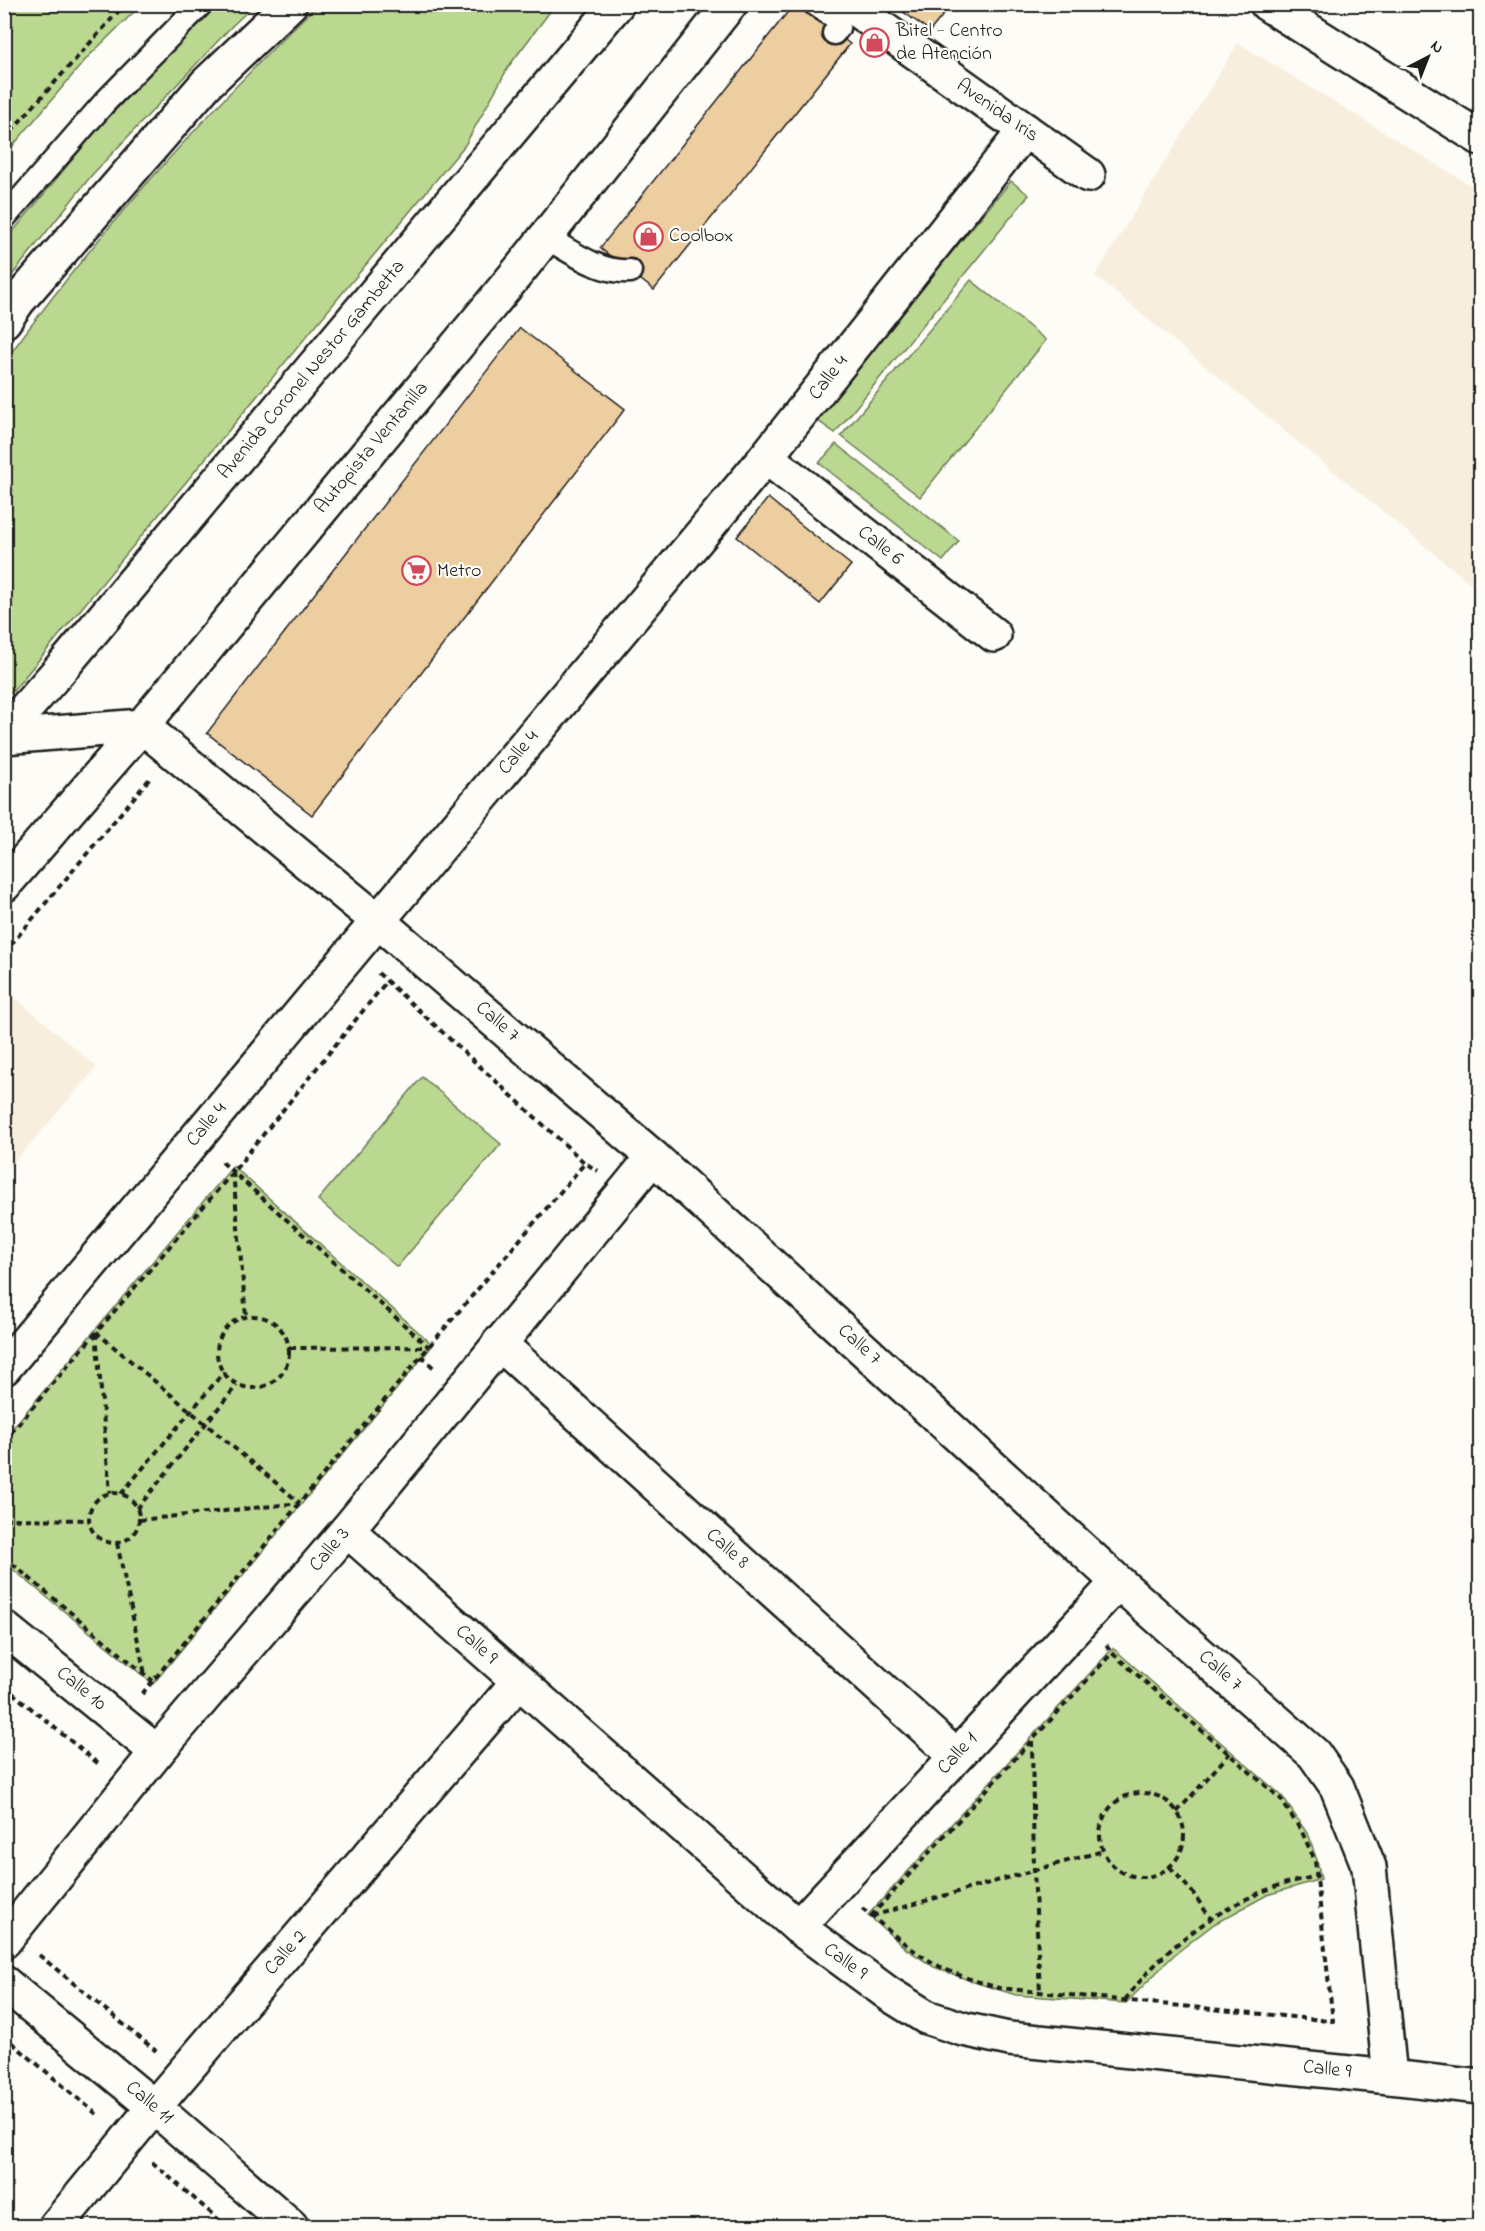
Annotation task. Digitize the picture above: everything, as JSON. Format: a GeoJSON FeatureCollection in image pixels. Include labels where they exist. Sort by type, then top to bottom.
{"type":"FeatureCollection","features":[{"type":"Feature","properties":{"kind":"main road"},"geometry":{"type":"LineString","coordinates":[[4,321],[18,301],[206,84],[290,4]]}},
{"type":"Feature","properties":{"kind":"main road","name":"Autopista Ventanilla"},"geometry":{"type":"LineString","coordinates":[[4,885],[142,726],[545,237],[730,4]]}},
{"type":"Feature","properties":{"kind":"main road"},"geometry":{"type":"LineString","coordinates":[[1267,4],[1480,138]]}},
{"type":"Feature","properties":{"kind":"main road","name":"Avenida Coronel Nestor Gambetta"},"geometry":{"type":"LineString","coordinates":[[4,735],[610,10]]}},
{"type":"Feature","properties":{"kind":"main road","name":"Avenida Iris"},"geometry":{"type":"LineString","coordinates":[[841,19],[1025,130],[1088,175]]}},
{"type":"Feature","properties":{"kind":"main road","name":"Calle 4"},"geometry":{"type":"LineString","coordinates":[[4,1368],[766,457],[1025,130]]}},
{"type":"Feature","properties":{"kind":"main road","name":"Calle 6"},"geometry":{"type":"LineString","coordinates":[[766,457],[994,635]]}},
{"type":"Feature","properties":{"kind":"main road"},"geometry":{"type":"LineString","coordinates":[[4,735],[142,726]]}},
{"type":"Feature","properties":{"kind":"main road","name":"Calle 7"},"geometry":{"type":"LineString","coordinates":[[142,726],[378,921],[653,1157],[1118,1582],[1314,1754],[1337,1787],[1369,1867],[1390,2076]]}},
{"type":"Feature","properties":{"kind":"main road","name":"Calle 3"},"geometry":{"type":"LineString","coordinates":[[19,1946],[157,1752],[347,1530],[653,1157]]}},
{"type":"Feature","properties":{"kind":"main road","name":"Calle 8"},"geometry":{"type":"LineString","coordinates":[[499,1343],[956,1756]]}},
{"type":"Feature","properties":{"kind":"main road","name":"Calle 9"},"geometry":{"type":"LineString","coordinates":[[347,1530],[798,1927],[926,2017],[963,2029],[1009,2039],[1390,2076],[1480,2087]]}},
{"type":"Feature","properties":{"kind":"main road","name":"Calle 1"},"geometry":{"type":"LineString","coordinates":[[798,1927],[1118,1582]]}},
{"type":"Feature","properties":{"kind":"main road","name":"Calle 10"},"geometry":{"type":"LineString","coordinates":[[4,1628],[157,1752]]}},
{"type":"Feature","properties":{"kind":"main road","name":"Calle 2"},"geometry":{"type":"LineString","coordinates":[[56,2226],[154,2107],[518,1682]]}},
{"type":"Feature","properties":{"kind":"main road","name":"Calle 11"},"geometry":{"type":"LineString","coordinates":[[4,1983],[154,2107],[291,2226]]}},
{"type":"Feature","properties":{"kind":"lane"},"geometry":{"type":"LineString","coordinates":[[4,218],[105,102],[201,4]]}},
{"type":"Feature","properties":{"kind":"lane"},"geometry":{"type":"LineString","coordinates":[[815,4],[839,20],[838,28],[841,19]]}},
{"type":"Feature","properties":{"kind":"lane"},"geometry":{"type":"LineString","coordinates":[[545,237],[600,267],[615,272],[630,271]]}},
{"type":"Feature","properties":{"kind":"path"},"geometry":{"type":"LineString","coordinates":[[4,139],[122,5]]}},
{"type":"Feature","properties":{"kind":"path"},"geometry":{"type":"LineString","coordinates":[[4,953],[172,751]]}},
{"type":"Feature","properties":{"kind":"path"},"geometry":{"type":"LineString","coordinates":[[352,952],[387,981],[585,1163],[605,1175]]}},
{"type":"Feature","properties":{"kind":"path"},"geometry":{"type":"LineString","coordinates":[[4,1441],[233,1172],[387,981]]}},
{"type":"Feature","properties":{"kind":"path"},"geometry":{"type":"LineString","coordinates":[[196,1138],[429,1347]]}},
{"type":"Feature","properties":{"kind":"path"},"geometry":{"type":"LineString","coordinates":[[4,1557],[153,1681],[429,1347],[585,1163]]}},
{"type":"Feature","properties":{"kind":"path"},"geometry":{"type":"LineString","coordinates":[[233,1172],[246,1316]]}},
{"type":"Feature","properties":{"kind":"path"},"geometry":{"type":"LineString","coordinates":[[246,1316],[261,1316],[275,1322],[286,1334],[290,1348],[288,1364],[280,1377],[268,1386],[252,1389],[237,1385],[224,1372],[218,1360],[218,1345],[223,1332],[233,1321],[246,1316]]}},
{"type":"Feature","properties":{"kind":"path"},"geometry":{"type":"LineString","coordinates":[[96,1332],[300,1503]]}},
{"type":"Feature","properties":{"kind":"path"},"geometry":{"type":"LineString","coordinates":[[96,1332],[110,1493]]}},
{"type":"Feature","properties":{"kind":"path"},"geometry":{"type":"LineString","coordinates":[[290,1348],[429,1347]]}},
{"type":"Feature","properties":{"kind":"path"},"geometry":{"type":"LineString","coordinates":[[121,1494],[224,1372]]}},
{"type":"Feature","properties":{"kind":"path"},"geometry":{"type":"LineString","coordinates":[[137,1509],[237,1385]]}},
{"type":"Feature","properties":{"kind":"path"},"geometry":{"type":"LineString","coordinates":[[110,1493],[121,1494],[131,1500],[137,1509],[139,1520],[130,1538],[117,1543],[100,1539],[93,1531],[90,1520],[92,1508],[99,1498],[110,1493]]}},
{"type":"Feature","properties":{"kind":"path"},"geometry":{"type":"LineString","coordinates":[[139,1520],[300,1503]]}},
{"type":"Feature","properties":{"kind":"path"},"geometry":{"type":"LineString","coordinates":[[4,1519],[90,1520]]}},
{"type":"Feature","properties":{"kind":"path"},"geometry":{"type":"LineString","coordinates":[[117,1543],[145,1674]]}},
{"type":"Feature","properties":{"kind":"path"},"geometry":{"type":"LineString","coordinates":[[1112,1653],[1280,1798],[1302,1832],[1315,1861],[1333,2021],[999,1988],[958,1975],[937,1965],[906,1945],[871,1916],[1112,1653]]}},
{"type":"Feature","properties":{"kind":"path"},"geometry":{"type":"LineString","coordinates":[[4,1686],[105,1770]]}},
{"type":"Feature","properties":{"kind":"path"},"geometry":{"type":"LineString","coordinates":[[1032,1741],[1034,1871],[1040,1992]]}},
{"type":"Feature","properties":{"kind":"path"},"geometry":{"type":"LineString","coordinates":[[1177,1812],[1230,1753]]}},
{"type":"Feature","properties":{"kind":"path"},"geometry":{"type":"LineString","coordinates":[[1152,1794],[1167,1801],[1177,1812],[1183,1826],[1184,1841],[1179,1855],[1170,1867],[1159,1874],[1146,1877],[1132,1876],[1120,1871],[1103,1851],[1100,1836],[1102,1821],[1110,1807],[1122,1797],[1152,1794]]}},
{"type":"Feature","properties":{"kind":"path"},"geometry":{"type":"LineString","coordinates":[[871,1916],[1103,1851]]}},
{"type":"Feature","properties":{"kind":"path"},"geometry":{"type":"LineString","coordinates":[[1170,1867],[1193,1893],[1211,1919]]}},
{"type":"Feature","properties":{"kind":"path"},"geometry":{"type":"LineString","coordinates":[[1124,2001],[1145,1974],[1171,1948],[1211,1919],[1273,1887],[1317,1876]]}},
{"type":"Feature","properties":{"kind":"path"},"geometry":{"type":"LineString","coordinates":[[19,1946],[162,2055]]}},
{"type":"Feature","properties":{"kind":"path"},"geometry":{"type":"LineString","coordinates":[[4,2036],[107,2124]]}},
{"type":"Feature","properties":{"kind":"path"},"geometry":{"type":"LineString","coordinates":[[147,2158],[226,2226]]}},
{"type":"Feature","properties":{"kind":"shaded area"},"geometry":{"type":"Polygon","coordinates":[[[1238,43],[1480,191],[1480,591],[1095,276],[1238,43]]]}},
{"type":"Feature","properties":{"kind":"shaded area"},"geometry":{"type":"Polygon","coordinates":[[[5,989],[97,1067],[5,1173],[5,989]]]}},
{"type":"Feature","properties":{"kind":"green space"},"geometry":{"type":"Polygon","coordinates":[[[5,4],[141,5],[87,58],[5,155],[5,4]]]}},
{"type":"Feature","properties":{"kind":"green space"},"geometry":{"type":"Polygon","coordinates":[[[318,4],[555,5],[509,66],[465,145],[13,691],[5,694],[5,361],[77,267],[154,176],[234,88],[318,4]]]}},
{"type":"Feature","properties":{"kind":"green space"},"geometry":{"type":"Polygon","coordinates":[[[214,5],[254,5],[91,176],[5,284],[5,241],[95,132],[214,5]]]}},
{"type":"Feature","properties":{"kind":"green space"},"geometry":{"type":"Polygon","coordinates":[[[1011,181],[1029,195],[835,433],[814,418],[1011,181]]]}},
{"type":"Feature","properties":{"kind":"green space"},"geometry":{"type":"Polygon","coordinates":[[[971,280],[1046,340],[920,497],[841,436],[971,280]]]}},
{"type":"Feature","properties":{"kind":"green space"},"geometry":{"type":"Polygon","coordinates":[[[836,444],[959,541],[943,561],[819,463],[836,444]]]}},
{"type":"Feature","properties":{"kind":"green space"},"geometry":{"type":"Polygon","coordinates":[[[422,1077],[501,1144],[397,1267],[318,1200],[422,1077]]]}},
{"type":"Feature","properties":{"kind":"green space"},"geometry":{"type":"Polygon","coordinates":[[[233,1166],[433,1345],[153,1684],[5,1563],[5,1437],[233,1166]]]}},
{"type":"Feature","properties":{"kind":"green space"},"geometry":{"type":"Polygon","coordinates":[[[1113,1648],[1282,1796],[1307,1833],[1321,1879],[1267,1895],[1214,1924],[1174,1955],[1126,2003],[1016,1995],[934,1967],[906,1949],[868,1915],[1113,1648]]]}},
{"type":"Feature","properties":{"kind":"building"},"geometry":{"type":"Polygon","coordinates":[[[794,4],[800,4],[850,44],[654,290],[600,248],[794,4]]]}},
{"type":"Feature","properties":{"kind":"building"},"geometry":{"type":"Polygon","coordinates":[[[892,4],[952,4],[930,31],[892,4]]]}},
{"type":"Feature","properties":{"kind":"building","name":"Metro"},"geometry":{"type":"Polygon","coordinates":[[[520,328],[625,409],[312,815],[207,733],[520,328]]]}},
{"type":"Feature","properties":{"kind":"building"},"geometry":{"type":"Polygon","coordinates":[[[768,498],[851,565],[820,604],[737,537],[768,498]]]}},
{"type":"Feature","properties":{"kind":"place","name":"Bitel - Centro de Atención"},"geometry":{"type":"Point","coordinates":[875,42]}},
{"type":"Feature","properties":{"kind":"place","name":"Coolbox"},"geometry":{"type":"Point","coordinates":[648,236]}},
{"type":"Feature","properties":{"kind":"place","name":"Metro"},"geometry":{"type":"Point","coordinates":[416,571]}}]}
